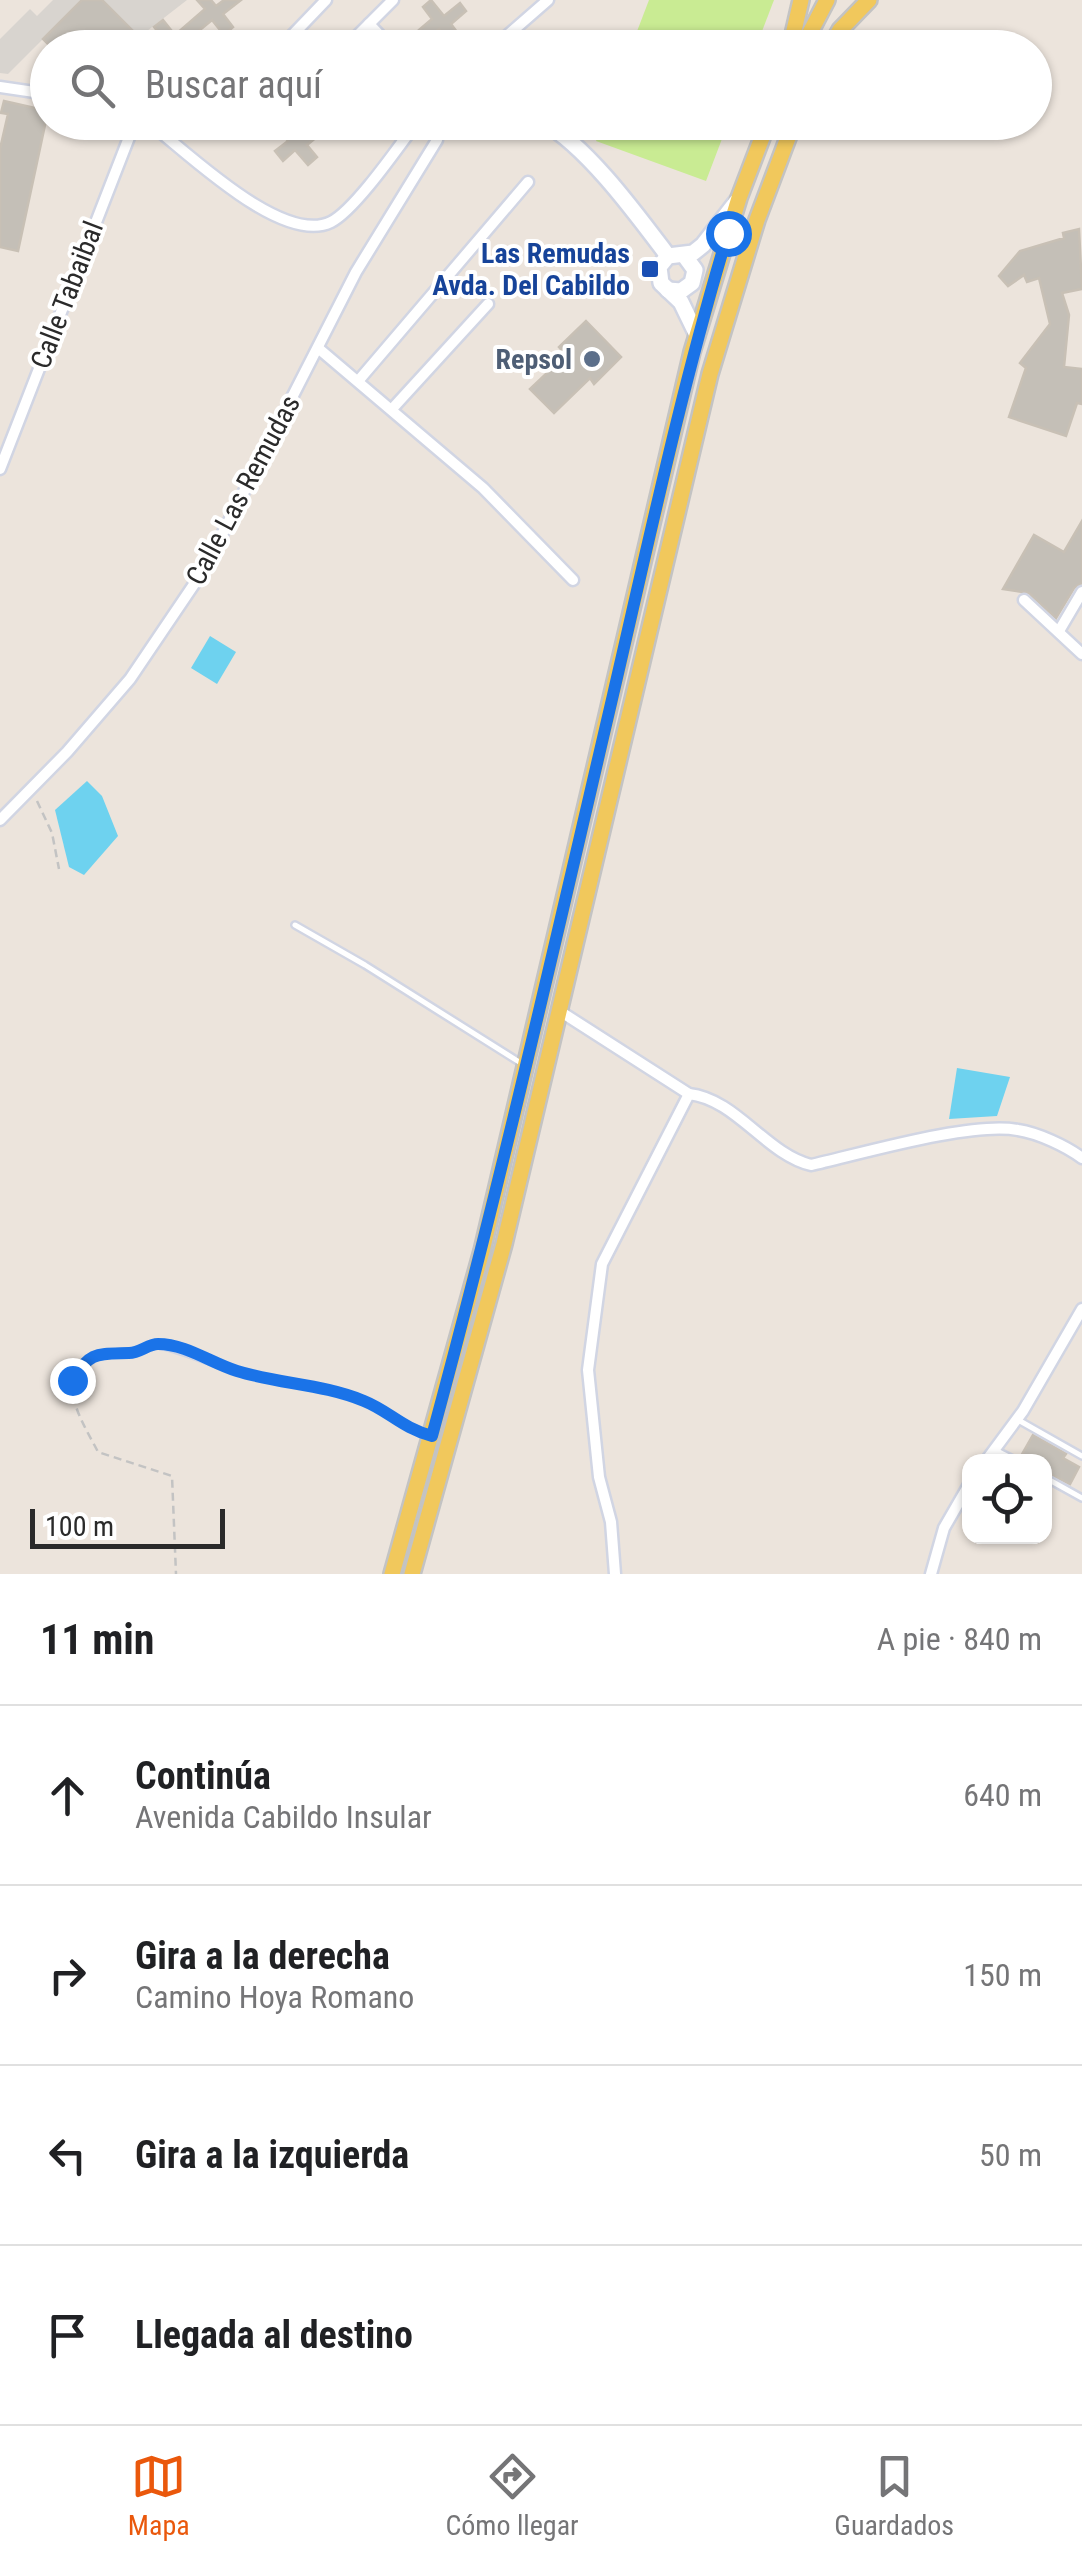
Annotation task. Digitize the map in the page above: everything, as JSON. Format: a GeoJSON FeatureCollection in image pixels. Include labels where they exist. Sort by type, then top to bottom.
{"type":"FeatureCollection","features":[{"type":"Feature","properties":{"kind":"main road"},"geometry":{"type":"LineString","coordinates":[[794,30],[802,0]]}},
{"type":"Feature","properties":{"kind":"main road"},"geometry":{"type":"LineString","coordinates":[[811,30],[826,0]]}},
{"type":"Feature","properties":{"kind":"main road"},"geometry":{"type":"LineString","coordinates":[[838,30],[852,0]]}},
{"type":"Feature","properties":{"kind":"main road"},"geometry":{"type":"LineString","coordinates":[[840,30],[869,0]]}},
{"type":"Feature","properties":{"kind":"main road"},"geometry":{"type":"LineString","coordinates":[[392,1574],[482,1251],[697,335],[761,140]]}},
{"type":"Feature","properties":{"kind":"main road"},"geometry":{"type":"LineString","coordinates":[[412,1574],[504,1244],[710,374],[757,220],[787,140]]}},
{"type":"Feature","properties":{"kind":"street"},"geometry":{"type":"LineString","coordinates":[[297,30],[326,0]]}},
{"type":"Feature","properties":{"kind":"street"},"geometry":{"type":"LineString","coordinates":[[363,30],[392,0]]}},
{"type":"Feature","properties":{"kind":"street"},"geometry":{"type":"LineString","coordinates":[[514,30],[548,0]]}},
{"type":"Feature","properties":{"kind":"street"},"geometry":{"type":"LineString","coordinates":[[369,24],[375,30]]}},
{"type":"Feature","properties":{"kind":"street"},"geometry":{"type":"LineString","coordinates":[[0,88],[30,92]]}},
{"type":"Feature","properties":{"kind":"street","name":"Calle Tabaibal"},"geometry":{"type":"LineString","coordinates":[[0,468],[128,140]]}},
{"type":"Feature","properties":{"kind":"street"},"geometry":{"type":"LineString","coordinates":[[171,140],[265,213],[289,224],[311,227],[331,222],[351,205],[403,140]]}},
{"type":"Feature","properties":{"kind":"street","name":"Calle Las Remudas"},"geometry":{"type":"LineString","coordinates":[[0,820],[130,680],[205,568],[356,272],[437,140]]}},
{"type":"Feature","properties":{"kind":"street"},"geometry":{"type":"LineString","coordinates":[[569,140],[676,255],[696,270],[692,283],[681,291],[668,290]]}},
{"type":"Feature","properties":{"kind":"street"},"geometry":{"type":"LineString","coordinates":[[359,380],[528,182]]}},
{"type":"Feature","properties":{"kind":"street"},"geometry":{"type":"LineString","coordinates":[[697,335],[690,316],[658,274],[658,267],[703,245],[739,198]]}},
{"type":"Feature","properties":{"kind":"street"},"geometry":{"type":"LineString","coordinates":[[392,409],[488,304]]}},
{"type":"Feature","properties":{"kind":"street"},"geometry":{"type":"LineString","coordinates":[[318,348],[484,488],[573,580]]}},
{"type":"Feature","properties":{"kind":"street"},"geometry":{"type":"LineString","coordinates":[[1060,631],[1082,592]]}},
{"type":"Feature","properties":{"kind":"street"},"geometry":{"type":"LineString","coordinates":[[1024,600],[1082,654]]}},
{"type":"Feature","properties":{"kind":"street"},"geometry":{"type":"LineString","coordinates":[[558,1010],[689,1094],[704,1096],[792,1160],[811,1165],[999,1128],[1020,1130],[1082,1158]]}},
{"type":"Feature","properties":{"kind":"street"},"geometry":{"type":"LineString","coordinates":[[615,1574],[611,1522],[599,1477],[588,1370],[602,1264],[689,1094]]}},
{"type":"Feature","properties":{"kind":"street"},"geometry":{"type":"LineString","coordinates":[[992,1454],[1082,1309]]}},
{"type":"Feature","properties":{"kind":"street"},"geometry":{"type":"LineString","coordinates":[[931,1574],[944,1528],[962,1497]]}},
{"type":"Feature","properties":{"kind":"lane"},"geometry":{"type":"LineString","coordinates":[[295,925],[527,1066]]}},
{"type":"Feature","properties":{"kind":"lane"},"geometry":{"type":"LineString","coordinates":[[155,1344],[188,1350],[238,1371],[368,1402],[410,1430],[432,1436]]}},
{"type":"Feature","properties":{"kind":"lane"},"geometry":{"type":"LineString","coordinates":[[1017,1419],[1082,1456]]}},
{"type":"Feature","properties":{"kind":"lane"},"geometry":{"type":"LineString","coordinates":[[1052,1481],[1082,1498]]}},
{"type":"Feature","properties":{"kind":"path"},"geometry":{"type":"LineString","coordinates":[[28,791],[42,806],[59,870]]}},
{"type":"Feature","properties":{"kind":"path"},"geometry":{"type":"LineString","coordinates":[[155,1344],[136,1353],[97,1353],[82,1364],[72,1380],[73,1399],[98,1452],[172,1476],[176,1574]]}},
{"type":"Feature","properties":{"kind":"green space"},"geometry":{"type":"Polygon","coordinates":[[[649,0],[774,0],[763,30],[638,30],[649,0]]]}},
{"type":"Feature","properties":{"kind":"green space"},"geometry":{"type":"Polygon","coordinates":[[[596,140],[722,140],[706,181],[596,140]]]}},
{"type":"Feature","properties":{"kind":"shaded area"},"geometry":{"type":"Polygon","coordinates":[[[53,0],[82,0],[52,30],[30,30],[30,52],[8,74],[0,73],[0,39],[30,9],[37,16],[53,0]]]}},
{"type":"Feature","properties":{"kind":"shaded area"},"geometry":{"type":"Polygon","coordinates":[[[102,0],[187,0],[148,30],[132,30],[102,0]]]}},
{"type":"Feature","properties":{"kind":"water"},"geometry":{"type":"Polygon","coordinates":[[[210,636],[236,652],[217,684],[191,668],[210,636]]]}},
{"type":"Feature","properties":{"kind":"water"},"geometry":{"type":"Polygon","coordinates":[[[87,781],[102,796],[118,836],[84,875],[69,867],[55,810],[87,781]]]}},
{"type":"Feature","properties":{"kind":"water"},"geometry":{"type":"Polygon","coordinates":[[[957,1068],[1010,1077],[997,1116],[949,1119],[957,1068]]]}},
{"type":"Feature","properties":{"kind":"building"},"geometry":{"type":"Polygon","coordinates":[[[82,0],[102,0],[132,30],[52,30],[82,0]]]}},
{"type":"Feature","properties":{"kind":"building"},"geometry":{"type":"Polygon","coordinates":[[[197,0],[211,0],[216,6],[224,0],[241,0],[223,14],[233,27],[230,30],[220,30],[212,20],[200,30],[181,30],[205,9],[197,0]]]}},
{"type":"Feature","properties":{"kind":"building"},"geometry":{"type":"Polygon","coordinates":[[[431,0],[444,16],[460,3],[466,11],[451,24],[456,30],[419,30],[432,19],[423,7],[431,0]]]}},
{"type":"Feature","properties":{"kind":"building"},"geometry":{"type":"Polygon","coordinates":[[[163,20],[171,30],[154,27],[163,20]]]}},
{"type":"Feature","properties":{"kind":"building"},"geometry":{"type":"Polygon","coordinates":[[[4,101],[30,107],[30,140],[42,140],[18,251],[0,247],[0,149],[8,114],[1,113],[4,101]]]}},
{"type":"Feature","properties":{"kind":"building"},"geometry":{"type":"Polygon","coordinates":[[[313,140],[307,145],[317,157],[308,165],[295,150],[283,161],[275,151],[288,141],[313,140]]]}},
{"type":"Feature","properties":{"kind":"building"},"geometry":{"type":"Polygon","coordinates":[[[1079,229],[1082,289],[1062,293],[1069,315],[1064,367],[1082,369],[1082,404],[1077,403],[1066,436],[1009,417],[1026,368],[1020,363],[1050,324],[1039,278],[1027,282],[1024,275],[1008,286],[999,276],[1020,251],[1064,238],[1063,233],[1079,229]]]}},
{"type":"Feature","properties":{"kind":"building"},"geometry":{"type":"Polygon","coordinates":[[[586,321],[621,357],[594,384],[590,378],[554,413],[530,389],[566,355],[559,347],[586,321]]]}},
{"type":"Feature","properties":{"kind":"building"},"geometry":{"type":"Polygon","coordinates":[[[1082,521],[1082,583],[1074,588],[1056,618],[1029,593],[1003,589],[1034,535],[1064,552],[1082,521]]]}},
{"type":"Feature","properties":{"kind":"building"},"geometry":{"type":"Polygon","coordinates":[[[1033,1435],[1066,1454],[1063,1458],[1079,1467],[1070,1484],[1052,1475],[1052,1454],[1022,1454],[1033,1435]]]}},
{"type":"Feature","properties":{"kind":"place","name":"Las Remudas Avda. Del Cabildo"},"geometry":{"type":"Point","coordinates":[650,269]}},
{"type":"Feature","properties":{"kind":"place","name":"Repsol"},"geometry":{"type":"Point","coordinates":[592,359]}},
{"type":"Feature","properties":{"kind":"route"},"geometry":{"type":"LineString","coordinates":[[72,1380],[82,1364],[97,1353],[136,1353],[155,1344],[188,1350],[238,1371],[368,1402],[410,1430],[432,1436],[527,1066],[692,352],[728,233]]}}]}
